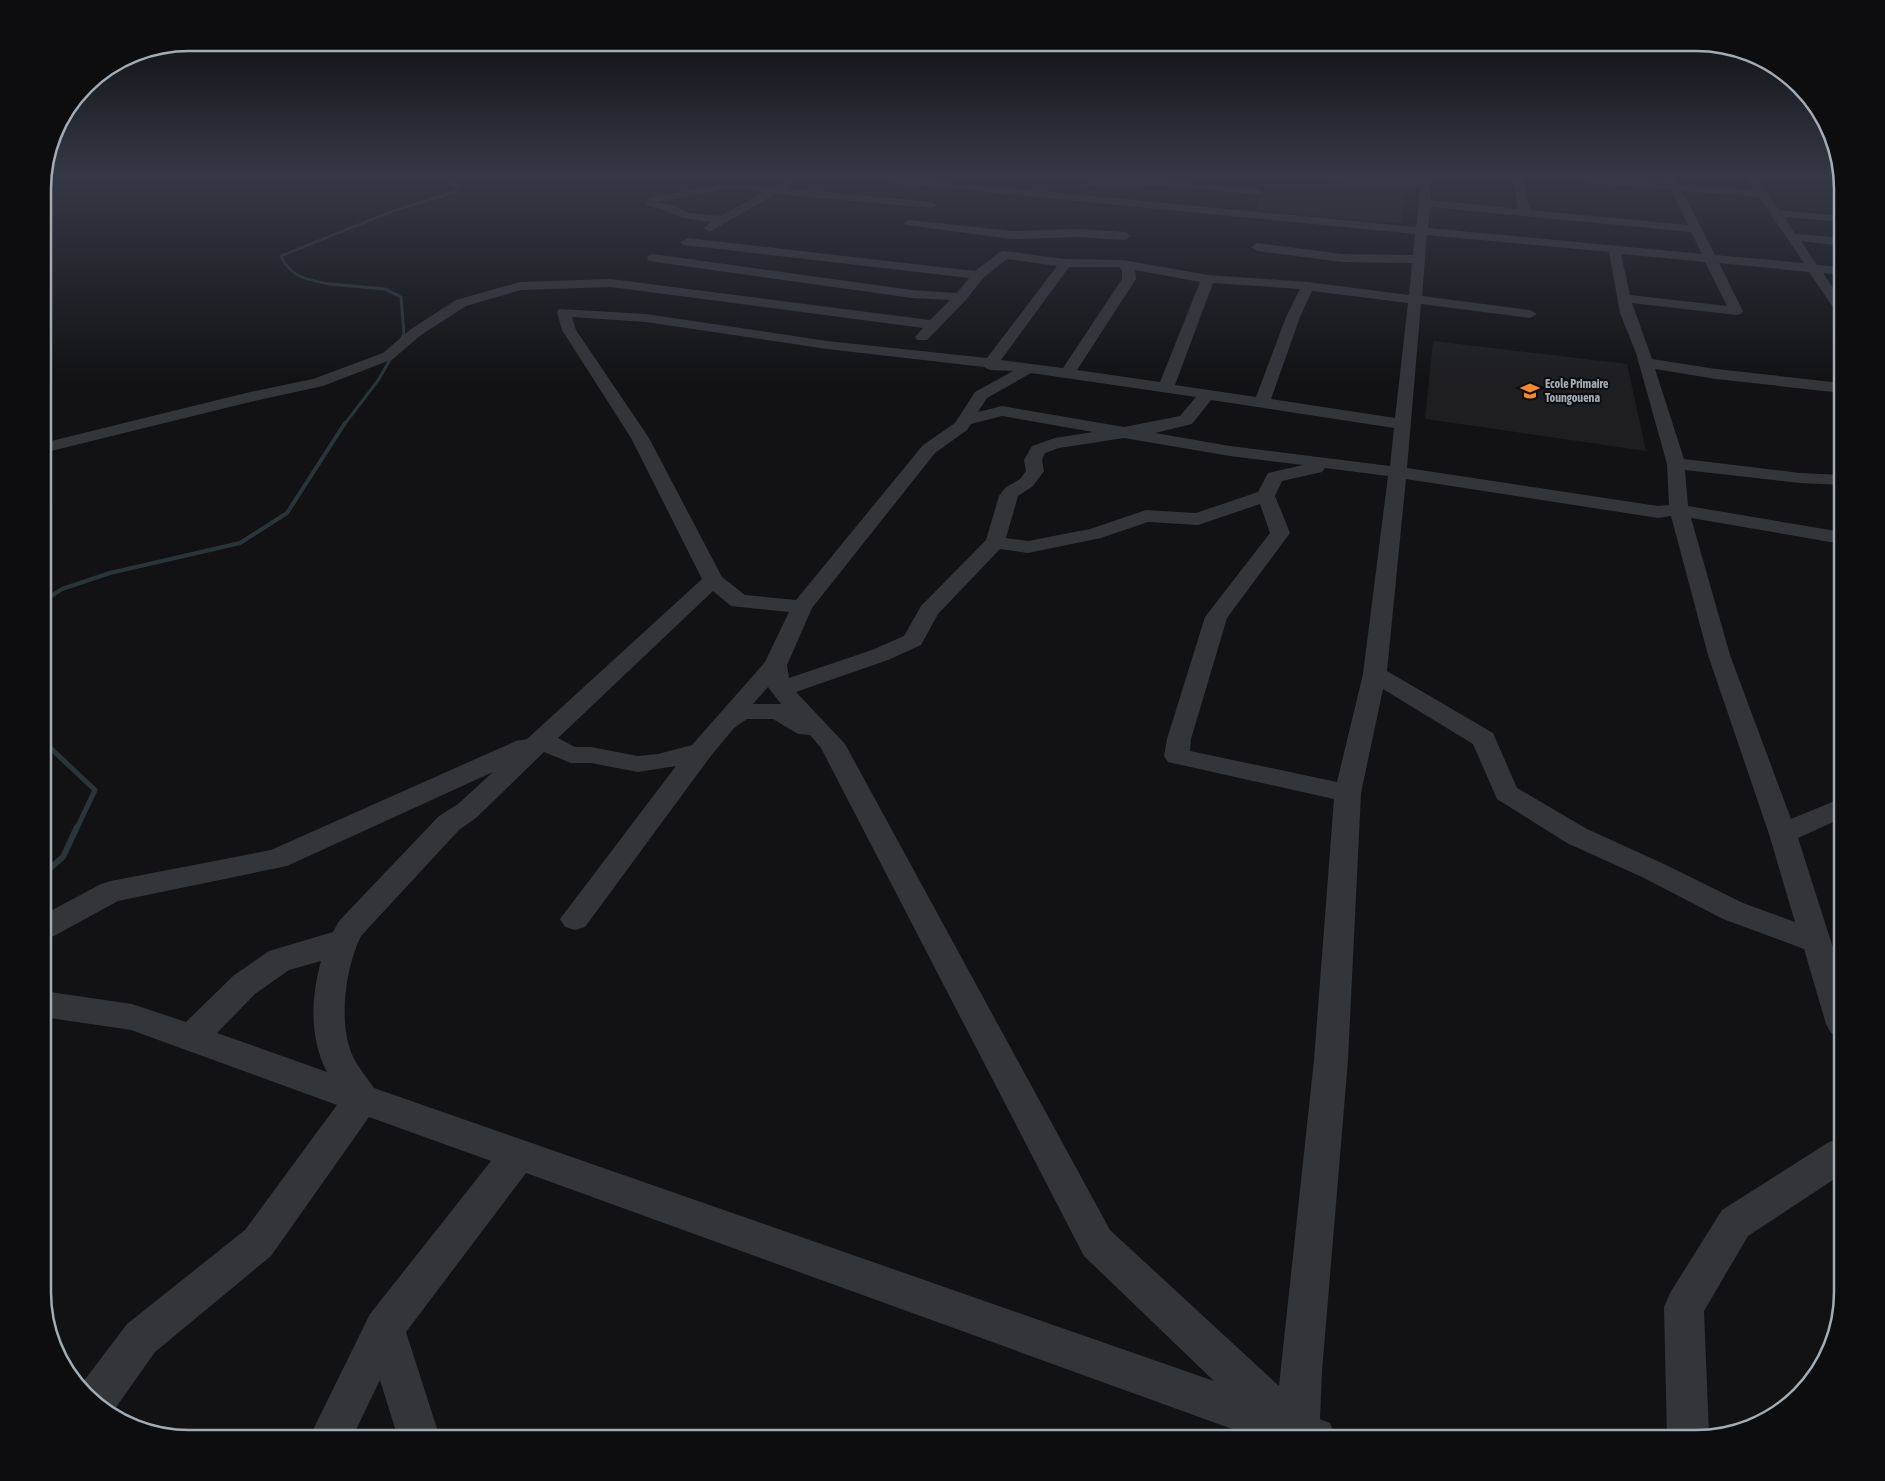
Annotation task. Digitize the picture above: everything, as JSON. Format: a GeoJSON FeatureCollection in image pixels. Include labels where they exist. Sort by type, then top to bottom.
{"type":"FeatureCollection","features":[{"type":"Feature","properties":{"kind":"street"},"geometry":{"type":"LineString","coordinates":[[681,244],[648,261],[912,294],[961,297]]}},
{"type":"Feature","properties":{"kind":"street"},"geometry":{"type":"LineString","coordinates":[[1024,257],[1041,244]]}},
{"type":"Feature","properties":{"kind":"street"},"geometry":{"type":"LineString","coordinates":[[1101,244],[1119,253],[1208,279],[1308,286],[1530,314]]}},
{"type":"Feature","properties":{"kind":"street"},"geometry":{"type":"LineString","coordinates":[[907,353],[961,297],[978,275],[1004,255],[1065,264],[1119,253],[1124,244]]}},
{"type":"Feature","properties":{"kind":"street"},"geometry":{"type":"LineString","coordinates":[[1307,1430],[1301,1370],[1331,1060],[1348,793],[1375,674],[1398,472],[1420,244]]}},
{"type":"Feature","properties":{"kind":"street"},"geometry":{"type":"LineString","coordinates":[[1591,244],[1834,270]]}},
{"type":"Feature","properties":{"kind":"street"},"geometry":{"type":"LineString","coordinates":[[1623,298],[1736,311],[1702,244]]}},
{"type":"Feature","properties":{"kind":"street"},"geometry":{"type":"LineString","coordinates":[[1797,244],[1834,298]]}},
{"type":"Feature","properties":{"kind":"street"},"geometry":{"type":"LineString","coordinates":[[678,246],[978,275]]}},
{"type":"Feature","properties":{"kind":"street"},"geometry":{"type":"LineString","coordinates":[[1257,247],[1342,258],[1419,259]]}},
{"type":"Feature","properties":{"kind":"street"},"geometry":{"type":"LineString","coordinates":[[1614,248],[1627,313],[1646,362],[1676,464],[1679,510],[1719,655],[1783,834],[1834,998]]}},
{"type":"Feature","properties":{"kind":"street"},"geometry":{"type":"LineString","coordinates":[[1067,373],[1130,279],[1128,269],[1119,253]]}},
{"type":"Feature","properties":{"kind":"street"},"geometry":{"type":"LineString","coordinates":[[990,365],[1065,264]]}},
{"type":"Feature","properties":{"kind":"street"},"geometry":{"type":"LineString","coordinates":[[1813,268],[1834,277]]}},
{"type":"Feature","properties":{"kind":"street"},"geometry":{"type":"LineString","coordinates":[[628,273],[577,304],[569,330],[640,438],[713,580],[739,601],[802,606]]}},
{"type":"Feature","properties":{"kind":"street"},"geometry":{"type":"LineString","coordinates":[[1166,387],[1208,279]]}},
{"type":"Feature","properties":{"kind":"street"},"geometry":{"type":"LineString","coordinates":[[52,446],[250,397],[318,383],[388,356],[416,332],[461,303],[520,286],[611,283],[932,325]]}},
{"type":"Feature","properties":{"kind":"street"},"geometry":{"type":"LineString","coordinates":[[1261,404],[1293,317],[1308,286]]}},
{"type":"Feature","properties":{"kind":"street"},"geometry":{"type":"LineString","coordinates":[[577,304],[646,318],[767,337],[1067,373],[1402,424]]}},
{"type":"Feature","properties":{"kind":"street"},"geometry":{"type":"LineString","coordinates":[[1646,362],[1716,374],[1834,387]]}},
{"type":"Feature","properties":{"kind":"street"},"geometry":{"type":"LineString","coordinates":[[778,677],[802,606],[929,449],[961,426],[981,396],[1027,368]]}},
{"type":"Feature","properties":{"kind":"street"},"geometry":{"type":"LineString","coordinates":[[575,919],[701,751],[727,722],[754,687],[778,677],[880,655],[913,640],[929,611],[995,542],[1006,501],[1012,492],[1029,482],[1035,471],[1032,460],[1038,450],[1055,443],[1153,428],[1186,420],[1207,394]]}},
{"type":"Feature","properties":{"kind":"street"},"geometry":{"type":"LineString","coordinates":[[965,420],[1002,411],[1230,451],[1398,472],[1658,512],[1679,510],[1834,537]]}},
{"type":"Feature","properties":{"kind":"street"},"geometry":{"type":"LineString","coordinates":[[1338,464],[1274,477],[1266,496],[1280,533],[1216,616],[1179,739],[1177,756],[1348,793]]}},
{"type":"Feature","properties":{"kind":"street"},"geometry":{"type":"LineString","coordinates":[[1676,464],[1800,478],[1834,480]]}},
{"type":"Feature","properties":{"kind":"street"},"geometry":{"type":"LineString","coordinates":[[995,542],[1028,547],[1094,534],[1146,516],[1198,519],[1266,496]]}},
{"type":"Feature","properties":{"kind":"street"},"geometry":{"type":"LineString","coordinates":[[362,1098],[333,1050],[329,995],[343,941],[350,930],[450,823],[467,811],[713,580]]}},
{"type":"Feature","properties":{"kind":"street"},"geometry":{"type":"LineString","coordinates":[[1375,674],[1484,739],[1506,793],[1577,836],[1654,871],[1733,911],[1817,942]]}},
{"type":"Feature","properties":{"kind":"street"},"geometry":{"type":"LineString","coordinates":[[778,677],[832,744],[1097,1243],[1302,1430]]}},
{"type":"Feature","properties":{"kind":"street"},"geometry":{"type":"LineString","coordinates":[[727,722],[741,712],[778,711],[832,744]]}},
{"type":"Feature","properties":{"kind":"street"},"geometry":{"type":"LineString","coordinates":[[541,740],[571,755],[590,755],[638,764],[658,762],[701,751]]}},
{"type":"Feature","properties":{"kind":"street"},"geometry":{"type":"LineString","coordinates":[[52,923],[111,892],[277,859],[541,740]]}},
{"type":"Feature","properties":{"kind":"street"},"geometry":{"type":"LineString","coordinates":[[1783,834],[1834,811]]}},
{"type":"Feature","properties":{"kind":"street"},"geometry":{"type":"LineString","coordinates":[[191,1038],[244,985],[280,960],[330,947],[343,941]]}},
{"type":"Feature","properties":{"kind":"street"},"geometry":{"type":"LineString","coordinates":[[52,1005],[132,1017],[1293,1430]]}},
{"type":"Feature","properties":{"kind":"street"},"geometry":{"type":"LineString","coordinates":[[99,1397],[141,1338],[258,1243],[362,1098]]}},
{"type":"Feature","properties":{"kind":"street"},"geometry":{"type":"LineString","coordinates":[[334,1430],[384,1328],[518,1155]]}},
{"type":"Feature","properties":{"kind":"street"},"geometry":{"type":"LineString","coordinates":[[1688,1430],[1684,1307],[1735,1223],[1834,1159]]}},
{"type":"Feature","properties":{"kind":"street"},"geometry":{"type":"LineString","coordinates":[[384,1328],[416,1430]]}},
{"type":"Feature","properties":{"kind":"shaded area","name":"Ecole Primaire Toungouena"},"geometry":{"type":"Polygon","coordinates":[[[1433,341],[1627,364],[1646,451],[1425,419],[1433,341]]]}},
{"type":"Feature","properties":{"kind":"waterway"},"geometry":{"type":"LineString","coordinates":[[311,244],[281,256],[291,270],[303,278],[329,284]]}},
{"type":"Feature","properties":{"kind":"waterway"},"geometry":{"type":"LineString","coordinates":[[329,284],[385,289],[401,297],[404,334],[400,342]]}},
{"type":"Feature","properties":{"kind":"waterway"},"geometry":{"type":"LineString","coordinates":[[329,284],[334,285]]}},
{"type":"Feature","properties":{"kind":"waterway"},"geometry":{"type":"LineString","coordinates":[[344,425],[379,379],[392,356]]}},
{"type":"Feature","properties":{"kind":"waterway"},"geometry":{"type":"LineString","coordinates":[[52,595],[62,589],[110,573],[240,543],[287,513],[345,423]]}},
{"type":"Feature","properties":{"kind":"waterway"},"geometry":{"type":"LineString","coordinates":[[52,749],[95,790],[77,828]]}},
{"type":"Feature","properties":{"kind":"waterway"},"geometry":{"type":"LineString","coordinates":[[52,866],[63,857],[77,827]]}},
{"type":"Feature","properties":{"kind":"place","name":"Ecole Primaire Toungouena"},"geometry":{"type":"Point","coordinates":[1530,391]}}]}
